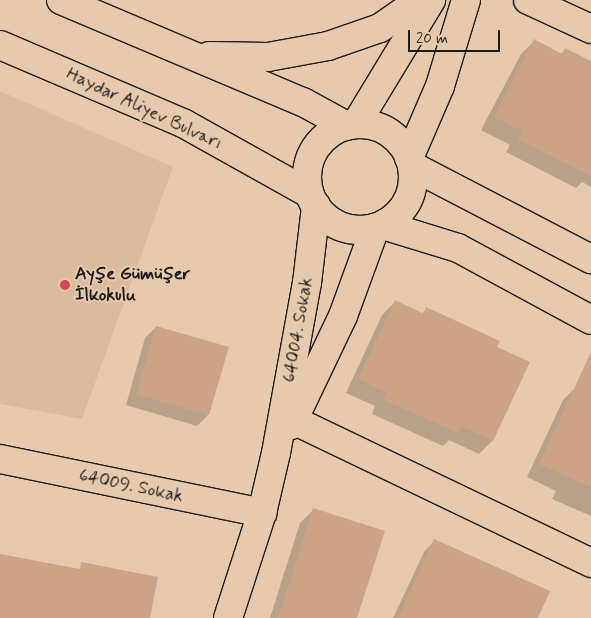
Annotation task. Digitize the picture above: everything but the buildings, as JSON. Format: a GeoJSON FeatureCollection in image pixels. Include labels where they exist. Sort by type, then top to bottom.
{"type":"FeatureCollection","features":[{"type":"Feature","properties":{"kind":"street"},"geometry":{"type":"LineString","coordinates":[[61,0],[304,102],[352,125]]}},
{"type":"Feature","properties":{"kind":"street"},"geometry":{"type":"LineString","coordinates":[[193,56],[268,57],[328,46],[380,28],[420,0]]}},
{"type":"Feature","properties":{"kind":"street"},"geometry":{"type":"LineString","coordinates":[[352,125],[431,0]]}},
{"type":"Feature","properties":{"kind":"street"},"geometry":{"type":"LineString","coordinates":[[466,0],[440,86],[410,162],[410,194],[395,217],[379,226],[358,230],[342,227],[313,200],[308,165],[314,152],[334,131],[352,125],[373,126],[388,132],[401,144],[410,162],[591,259]]}},
{"type":"Feature","properties":{"kind":"street"},"geometry":{"type":"LineString","coordinates":[[528,0],[591,30]]}},
{"type":"Feature","properties":{"kind":"street","name":"Haydar Aliyev Bulvarı"},"geometry":{"type":"LineString","coordinates":[[0,45],[183,123],[313,200]]}},
{"type":"Feature","properties":{"kind":"street","name":"64004. Sokak"},"geometry":{"type":"LineString","coordinates":[[228,618],[262,513],[276,453],[307,283],[313,200]]}},
{"type":"Feature","properties":{"kind":"street"},"geometry":{"type":"LineString","coordinates":[[379,226],[458,248],[591,320]]}},
{"type":"Feature","properties":{"kind":"street","name":"64004. Sokak"},"geometry":{"type":"LineString","coordinates":[[276,453],[343,316],[379,226]]}},
{"type":"Feature","properties":{"kind":"street"},"geometry":{"type":"LineString","coordinates":[[293,420],[591,563]]}},
{"type":"Feature","properties":{"kind":"street","name":"64009. Sokak"},"geometry":{"type":"LineString","coordinates":[[0,460],[262,513]]}},
{"type":"Feature","properties":{"kind":"shaded area","name":"Ayşe Gümüşer İlkokulu"},"geometry":{"type":"Polygon","coordinates":[[[0,91],[173,167],[82,419],[0,404],[0,91]]]}},
{"type":"Feature","properties":{"kind":"place","name":"Ayşe Gümüşer İlkokulu"},"geometry":{"type":"Point","coordinates":[65,285]}}]}
